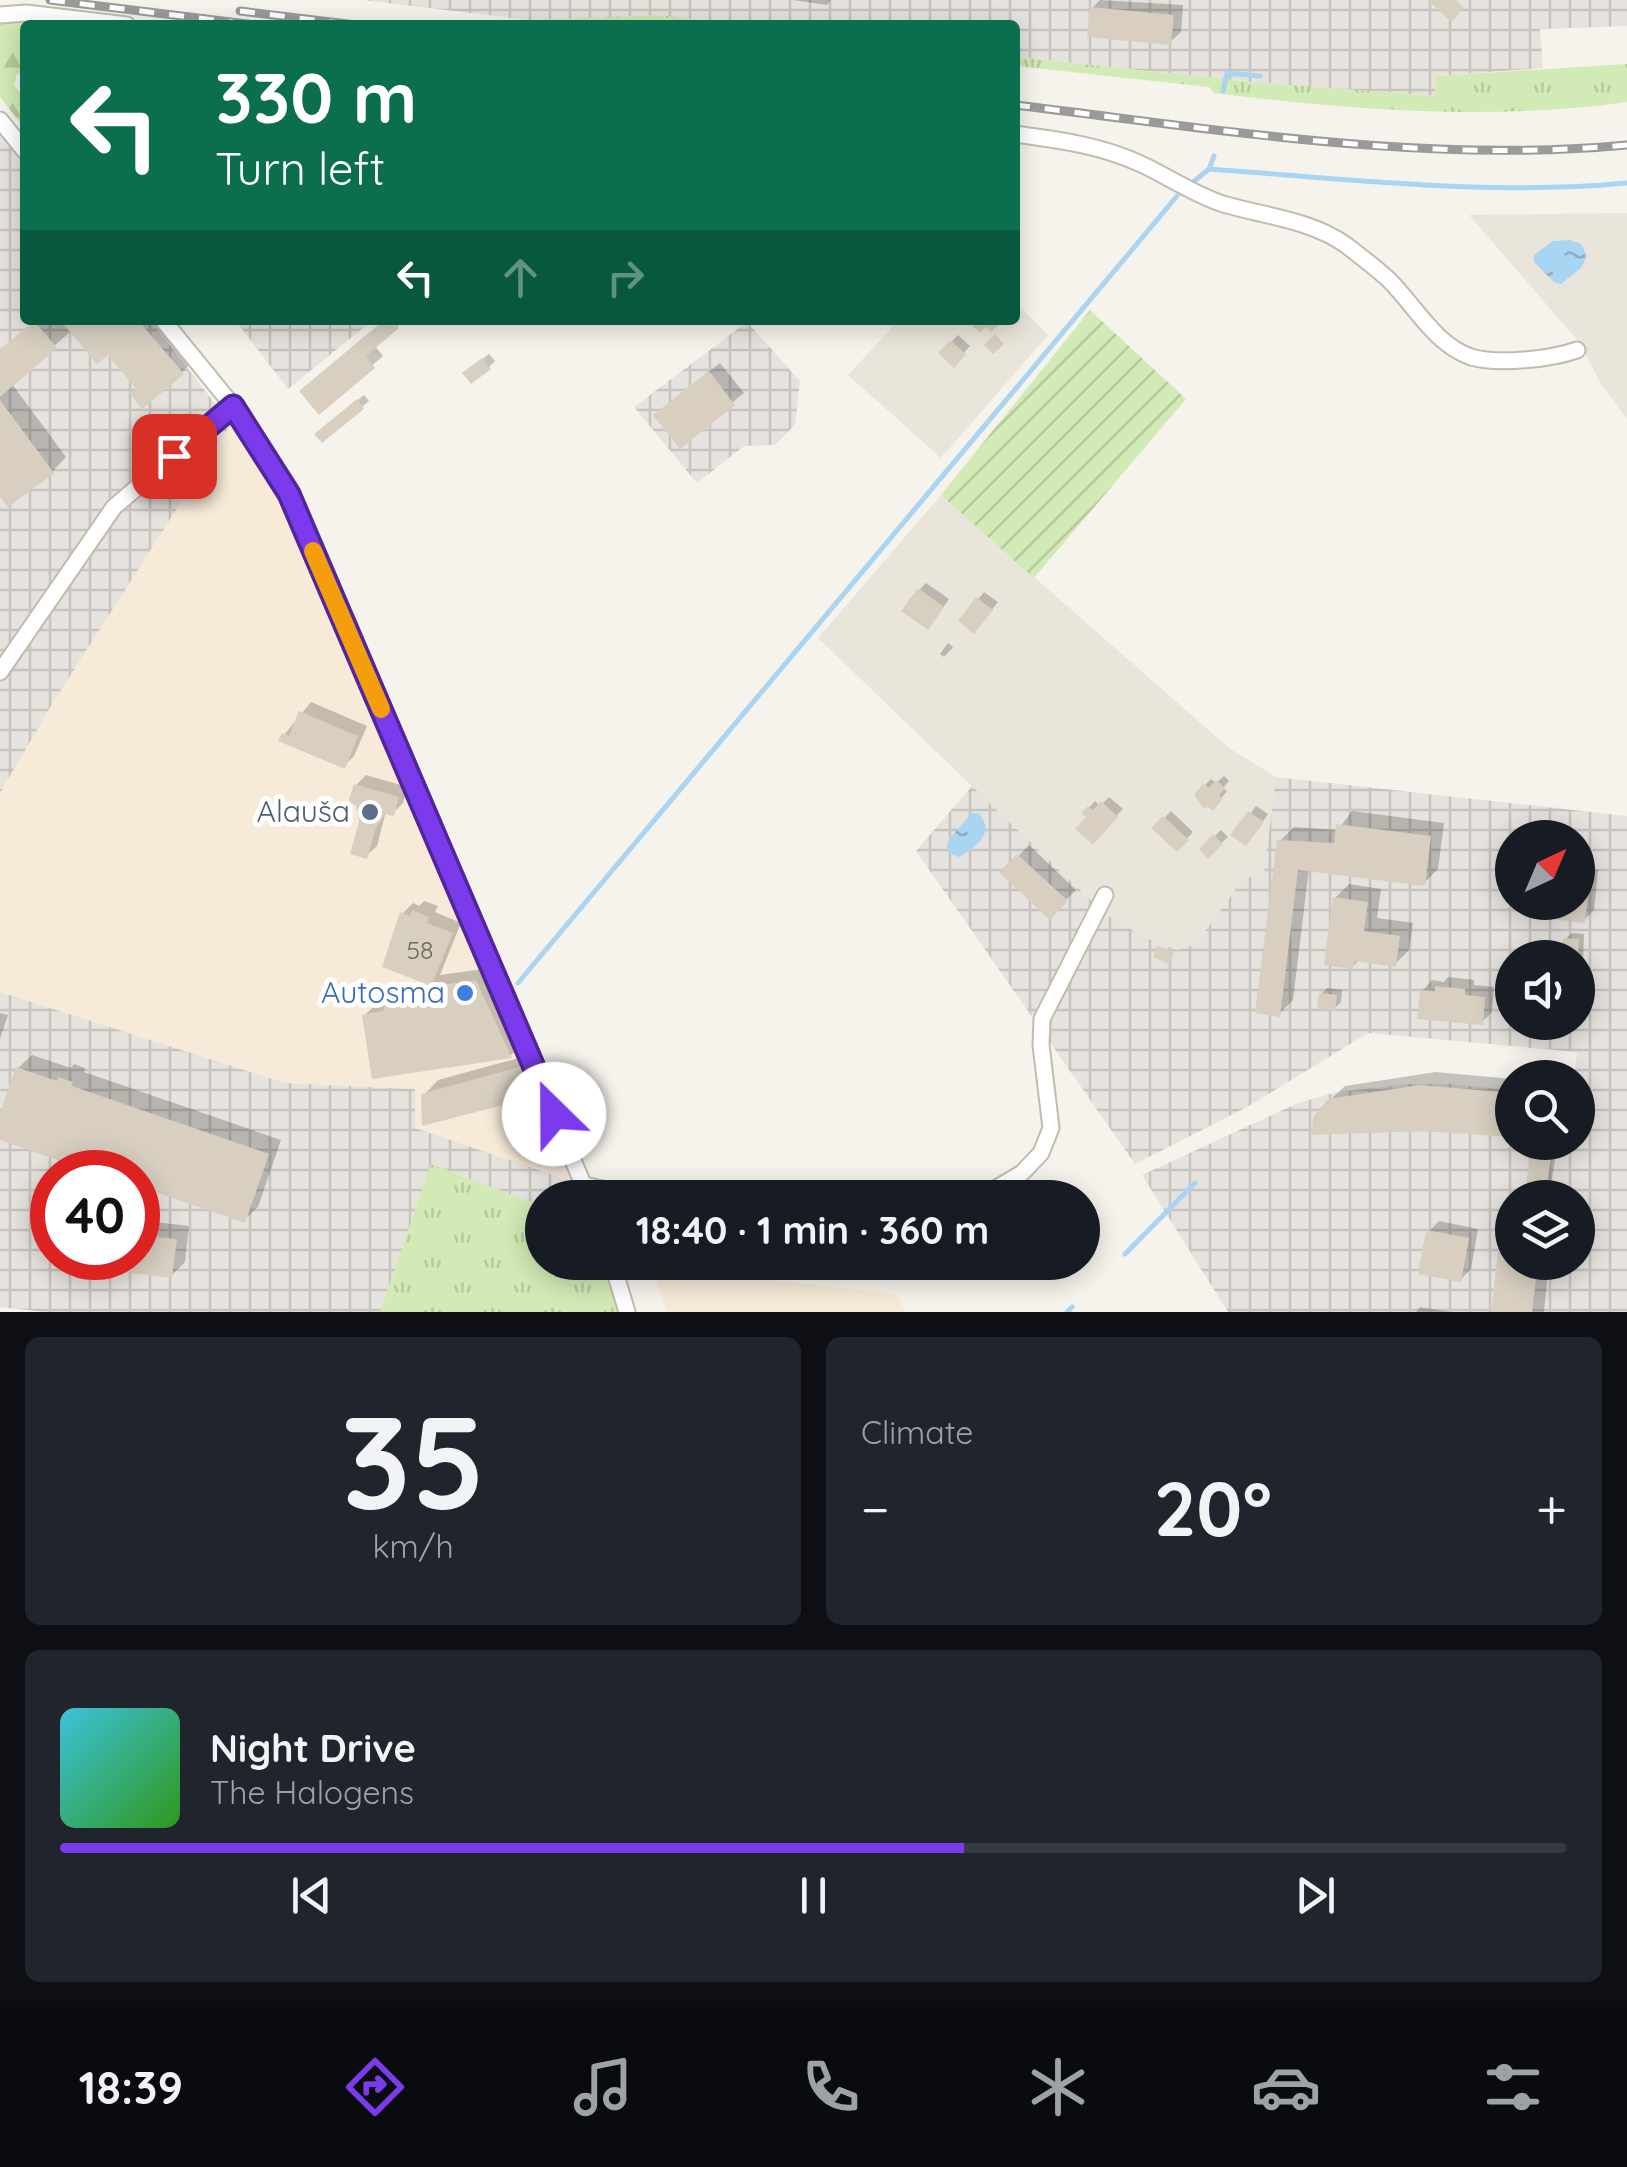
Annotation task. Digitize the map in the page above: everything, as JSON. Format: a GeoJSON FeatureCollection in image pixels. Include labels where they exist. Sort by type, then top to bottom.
{"type":"FeatureCollection","features":[{"type":"Feature","properties":{"kind":"street"},"geometry":{"type":"LineString","coordinates":[[0,14],[85,20]]}},
{"type":"Feature","properties":{"kind":"street"},"geometry":{"type":"LineString","coordinates":[[0,120],[20,145]]}},
{"type":"Feature","properties":{"kind":"street"},"geometry":{"type":"LineString","coordinates":[[1020,135],[1088,144],[1142,164],[1185,190],[1293,221],[1342,242],[1388,280],[1441,338],[1471,356],[1507,360],[1560,356],[1578,350]]}},
{"type":"Feature","properties":{"kind":"street"},"geometry":{"type":"LineString","coordinates":[[167,325],[233,406],[289,494],[582,1180]]}},
{"type":"Feature","properties":{"kind":"street"},"geometry":{"type":"LineString","coordinates":[[0,672],[114,507],[233,406]]}},
{"type":"Feature","properties":{"kind":"street"},"geometry":{"type":"LineString","coordinates":[[1010,1180],[1041,1154],[1051,1128],[1040,1045],[1042,1018],[1105,895]]}},
{"type":"Feature","properties":{"kind":"street"},"geometry":{"type":"LineString","coordinates":[[617,1280],[627,1312]]}},
{"type":"Feature","properties":{"kind":"shaded area"},"geometry":{"type":"Polygon","coordinates":[[[362,0],[1627,0],[1627,26],[1540,29],[1543,68],[1436,76],[1435,96],[1250,82],[1020,58],[1020,20],[700,20],[660,15],[529,20],[362,0]]]}},
{"type":"Feature","properties":{"kind":"shaded area"},"geometry":{"type":"Polygon","coordinates":[[[0,134],[20,159],[20,325],[154,325],[231,424],[54,701],[0,793],[0,134]]]}},
{"type":"Feature","properties":{"kind":"shaded area"},"geometry":{"type":"Polygon","coordinates":[[[1627,213],[1627,419],[1601,384],[1579,342],[1469,215],[1627,213]]]}},
{"type":"Feature","properties":{"kind":"shaded area"},"geometry":{"type":"Polygon","coordinates":[[[1020,307],[1048,335],[941,458],[848,375],[894,325],[1020,325],[1020,307]]]}},
{"type":"Feature","properties":{"kind":"shaded area"},"geometry":{"type":"Polygon","coordinates":[[[239,325],[367,325],[288,389],[239,325]]]}},
{"type":"Feature","properties":{"kind":"shaded area"},"geometry":{"type":"Polygon","coordinates":[[[743,325],[750,325],[800,381],[795,425],[775,445],[744,446],[697,483],[634,407],[743,325]]]}},
{"type":"Feature","properties":{"kind":"shaded area"},"geometry":{"type":"Polygon","coordinates":[[[231,424],[279,503],[576,1180],[414,1128],[415,1089],[285,1083],[0,992],[0,793],[54,701],[231,424]]]}},
{"type":"Feature","properties":{"kind":"shaded area"},"geometry":{"type":"Polygon","coordinates":[[[941,495],[1229,748],[1276,777],[1263,881],[1245,876],[1196,944],[1177,950],[1144,937],[1105,914],[818,638],[941,495]]]}},
{"type":"Feature","properties":{"kind":"shaded area"},"geometry":{"type":"Polygon","coordinates":[[[1276,777],[1627,816],[1627,1312],[1228,1312],[1142,1175],[1298,1103],[1337,1092],[1410,1084],[1495,1088],[1495,1160],[1595,1160],[1595,1060],[1576,1060],[1577,1052],[1368,1033],[1249,1106],[1135,1164],[916,851],[972,786],[1105,914],[1144,937],[1177,950],[1196,944],[1245,876],[1263,880],[1276,777]]]}},
{"type":"Feature","properties":{"kind":"shaded area"},"geometry":{"type":"Polygon","coordinates":[[[0,992],[285,1083],[415,1089],[415,1128],[568,1180],[525,1180],[525,1200],[431,1165],[380,1312],[45,1312],[0,1307],[0,992]]]}},
{"type":"Feature","properties":{"kind":"shaded area"},"geometry":{"type":"Polygon","coordinates":[[[656,1280],[773,1280],[895,1294],[906,1312],[667,1312],[656,1280]]]}},
{"type":"Feature","properties":{"kind":"green space"},"geometry":{"type":"Polygon","coordinates":[[[660,15],[700,20],[529,20],[660,15]]]}},
{"type":"Feature","properties":{"kind":"green space"},"geometry":{"type":"Polygon","coordinates":[[[20,20],[20,72],[14,85],[20,93],[20,123],[0,97],[0,22],[20,20]]]}},
{"type":"Feature","properties":{"kind":"green space"},"geometry":{"type":"Polygon","coordinates":[[[1020,58],[1250,82],[1435,96],[1436,76],[1627,64],[1627,102],[1524,111],[1368,108],[1214,93],[1209,87],[1020,67],[1020,58]]]}},
{"type":"Feature","properties":{"kind":"green space"},"geometry":{"type":"Polygon","coordinates":[[[1090,310],[1186,399],[1034,578],[941,495],[1090,310]]]}},
{"type":"Feature","properties":{"kind":"green space"},"geometry":{"type":"Polygon","coordinates":[[[431,1164],[525,1200],[525,1280],[608,1280],[618,1312],[380,1312],[431,1164]]]}},
{"type":"Feature","properties":{"kind":"water"},"geometry":{"type":"Polygon","coordinates":[[[1553,241],[1581,244],[1587,256],[1581,268],[1561,284],[1554,282],[1534,262],[1534,255],[1553,241]]]}},
{"type":"Feature","properties":{"kind":"water"},"geometry":{"type":"Polygon","coordinates":[[[972,813],[978,813],[983,820],[985,833],[972,849],[959,857],[951,854],[947,847],[949,839],[972,813]]]}},
{"type":"Feature","properties":{"kind":"building"},"geometry":{"type":"Polygon","coordinates":[[[1428,0],[1456,0],[1464,8],[1451,22],[1428,0]]]}},
{"type":"Feature","properties":{"kind":"building"},"geometry":{"type":"Polygon","coordinates":[[[1090,7],[1174,15],[1171,45],[1087,37],[1090,7]]]}},
{"type":"Feature","properties":{"kind":"building"},"geometry":{"type":"Polygon","coordinates":[[[29,325],[37,325],[57,348],[0,397],[0,349],[29,325]]]}},
{"type":"Feature","properties":{"kind":"building"},"geometry":{"type":"Polygon","coordinates":[[[64,325],[142,325],[184,374],[142,409],[130,394],[136,389],[108,355],[97,364],[64,325]]]}},
{"type":"Feature","properties":{"kind":"building"},"geometry":{"type":"Polygon","coordinates":[[[378,325],[399,328],[366,356],[375,368],[319,415],[299,391],[378,325]]]}},
{"type":"Feature","properties":{"kind":"building"},"geometry":{"type":"Polygon","coordinates":[[[999,325],[991,332],[986,327],[980,333],[972,326],[999,325]]]}},
{"type":"Feature","properties":{"kind":"building"},"geometry":{"type":"Polygon","coordinates":[[[995,334],[1004,344],[993,354],[984,345],[995,334]]]}},
{"type":"Feature","properties":{"kind":"building"},"geometry":{"type":"Polygon","coordinates":[[[950,340],[966,354],[954,368],[938,353],[950,340]]]}},
{"type":"Feature","properties":{"kind":"building"},"geometry":{"type":"Polygon","coordinates":[[[482,358],[491,369],[471,384],[462,373],[482,358]]]}},
{"type":"Feature","properties":{"kind":"building"},"geometry":{"type":"Polygon","coordinates":[[[709,371],[735,405],[680,449],[653,415],[709,371]]]}},
{"type":"Feature","properties":{"kind":"building"},"geometry":{"type":"Polygon","coordinates":[[[357,399],[364,409],[322,443],[314,434],[357,399]]]}},
{"type":"Feature","properties":{"kind":"building"},"geometry":{"type":"Polygon","coordinates":[[[0,400],[54,473],[8,507],[0,497],[0,400]]]}},
{"type":"Feature","properties":{"kind":"building"},"geometry":{"type":"Polygon","coordinates":[[[918,588],[944,607],[928,630],[901,611],[918,588]]]}},
{"type":"Feature","properties":{"kind":"building"},"geometry":{"type":"Polygon","coordinates":[[[976,597],[993,610],[974,634],[958,621],[976,597]]]}},
{"type":"Feature","properties":{"kind":"building"},"geometry":{"type":"Polygon","coordinates":[[[299,711],[358,736],[345,769],[278,741],[282,733],[289,736],[299,711]]]}},
{"type":"Feature","properties":{"kind":"building"},"geometry":{"type":"Polygon","coordinates":[[[1216,780],[1225,788],[1219,795],[1223,798],[1213,811],[1207,806],[1204,809],[1194,795],[1203,784],[1209,788],[1216,780]]]}},
{"type":"Feature","properties":{"kind":"building"},"geometry":{"type":"Polygon","coordinates":[[[354,784],[399,797],[394,816],[385,814],[376,828],[367,859],[350,854],[359,822],[356,805],[348,803],[354,784]]]}},
{"type":"Feature","properties":{"kind":"building"},"geometry":{"type":"Polygon","coordinates":[[[1101,801],[1118,817],[1093,845],[1075,829],[1086,817],[1081,813],[1088,806],[1093,810],[1101,801]]]}},
{"type":"Feature","properties":{"kind":"building"},"geometry":{"type":"Polygon","coordinates":[[[1248,811],[1264,822],[1246,846],[1230,835],[1248,811]]]}},
{"type":"Feature","properties":{"kind":"building"},"geometry":{"type":"Polygon","coordinates":[[[1163,816],[1189,840],[1177,852],[1151,828],[1163,816]]]}},
{"type":"Feature","properties":{"kind":"building"},"geometry":{"type":"Polygon","coordinates":[[[1336,824],[1431,836],[1425,886],[1298,870],[1280,1017],[1255,1013],[1277,840],[1334,843],[1336,824]]]}},
{"type":"Feature","properties":{"kind":"building"},"geometry":{"type":"Polygon","coordinates":[[[1213,834],[1223,844],[1208,859],[1199,849],[1213,834]]]}},
{"type":"Feature","properties":{"kind":"building"},"geometry":{"type":"Polygon","coordinates":[[[1017,854],[1068,901],[1050,920],[999,872],[1017,854]]]}},
{"type":"Feature","properties":{"kind":"building"},"geometry":{"type":"Polygon","coordinates":[[[1333,897],[1368,902],[1364,931],[1400,936],[1396,967],[1355,961],[1353,969],[1324,965],[1333,897]]]}},
{"type":"Feature","properties":{"kind":"building"},"geometry":{"type":"Polygon","coordinates":[[[412,910],[429,917],[427,923],[453,933],[431,986],[382,967],[400,912],[410,916],[412,910]]]}},
{"type":"Feature","properties":{"kind":"building"},"geometry":{"type":"Polygon","coordinates":[[[1157,946],[1174,952],[1169,964],[1153,957],[1157,946]]]}},
{"type":"Feature","properties":{"kind":"building"},"geometry":{"type":"Polygon","coordinates":[[[476,980],[512,1058],[372,1079],[362,1015],[383,1011],[386,1000],[396,1002],[407,990],[476,980]]]}},
{"type":"Feature","properties":{"kind":"building"},"geometry":{"type":"Polygon","coordinates":[[[1435,986],[1465,989],[1465,995],[1485,997],[1483,1025],[1417,1019],[1420,990],[1435,991],[1435,986]]]}},
{"type":"Feature","properties":{"kind":"building"},"geometry":{"type":"Polygon","coordinates":[[[1319,993],[1337,995],[1335,1011],[1317,1009],[1319,993]]]}},
{"type":"Feature","properties":{"kind":"building"},"geometry":{"type":"Polygon","coordinates":[[[523,1066],[538,1119],[503,1105],[422,1126],[421,1094],[523,1066]]]}},
{"type":"Feature","properties":{"kind":"building"},"geometry":{"type":"Polygon","coordinates":[[[16,1067],[57,1081],[58,1077],[73,1082],[72,1086],[269,1154],[245,1223],[160,1194],[160,1150],[30,1150],[0,1140],[0,1113],[16,1067]]]}},
{"type":"Feature","properties":{"kind":"building"},"geometry":{"type":"Polygon","coordinates":[[[1420,1085],[1495,1092],[1495,1136],[1423,1131],[1312,1135],[1313,1117],[1328,1099],[1420,1085]]]}},
{"type":"Feature","properties":{"kind":"building"},"geometry":{"type":"Polygon","coordinates":[[[1530,1160],[1551,1160],[1547,1180],[1527,1180],[1530,1160]]]}},
{"type":"Feature","properties":{"kind":"building"},"geometry":{"type":"Polygon","coordinates":[[[1426,1230],[1469,1238],[1461,1282],[1418,1274],[1426,1230]]]}},
{"type":"Feature","properties":{"kind":"building"},"geometry":{"type":"Polygon","coordinates":[[[160,1237],[177,1239],[172,1278],[160,1277],[160,1237]]]}},
{"type":"Feature","properties":{"kind":"building"},"geometry":{"type":"Polygon","coordinates":[[[1495,1278],[1536,1280],[1532,1312],[1491,1312],[1495,1278]]]}},
{"type":"Feature","properties":{"kind":"waterway"},"geometry":{"type":"LineString","coordinates":[[1223,91],[1227,73],[1260,76]]}},
{"type":"Feature","properties":{"kind":"waterway"},"geometry":{"type":"LineString","coordinates":[[1192,183],[1209,169],[1214,156]]}},
{"type":"Feature","properties":{"kind":"waterway"},"geometry":{"type":"LineString","coordinates":[[1209,169],[1470,187],[1627,183]]}},
{"type":"Feature","properties":{"kind":"waterway"},"geometry":{"type":"LineString","coordinates":[[518,983],[1177,196]]}},
{"type":"Feature","properties":{"kind":"waterway"},"geometry":{"type":"LineString","coordinates":[[1125,1254],[1195,1183]]}},
{"type":"Feature","properties":{"kind":"waterway"},"geometry":{"type":"LineString","coordinates":[[1067,1312],[1072,1307]]}},
{"type":"Feature","properties":{"kind":"railway"},"geometry":{"type":"LineString","coordinates":[[50,0],[215,20]]}},
{"type":"Feature","properties":{"kind":"railway"},"geometry":{"type":"LineString","coordinates":[[240,11],[315,20]]}},
{"type":"Feature","properties":{"kind":"railway"},"geometry":{"type":"LineString","coordinates":[[1020,106],[1397,147],[1550,150],[1627,145]]}},
{"type":"Feature","properties":{"kind":"slow traffic"},"geometry":{"type":"LineString","coordinates":[[313,551],[381,709]]}},
{"type":"Feature","properties":{"kind":"place","name":"Alauša"},"geometry":{"type":"Point","coordinates":[370,812]}},
{"type":"Feature","properties":{"kind":"place","name":"Autosma"},"geometry":{"type":"Point","coordinates":[465,993]}},
{"type":"Feature","properties":{"kind":"route"},"geometry":{"type":"LineString","coordinates":[[174,456],[233,406],[289,494],[554,1114]]}}]}
